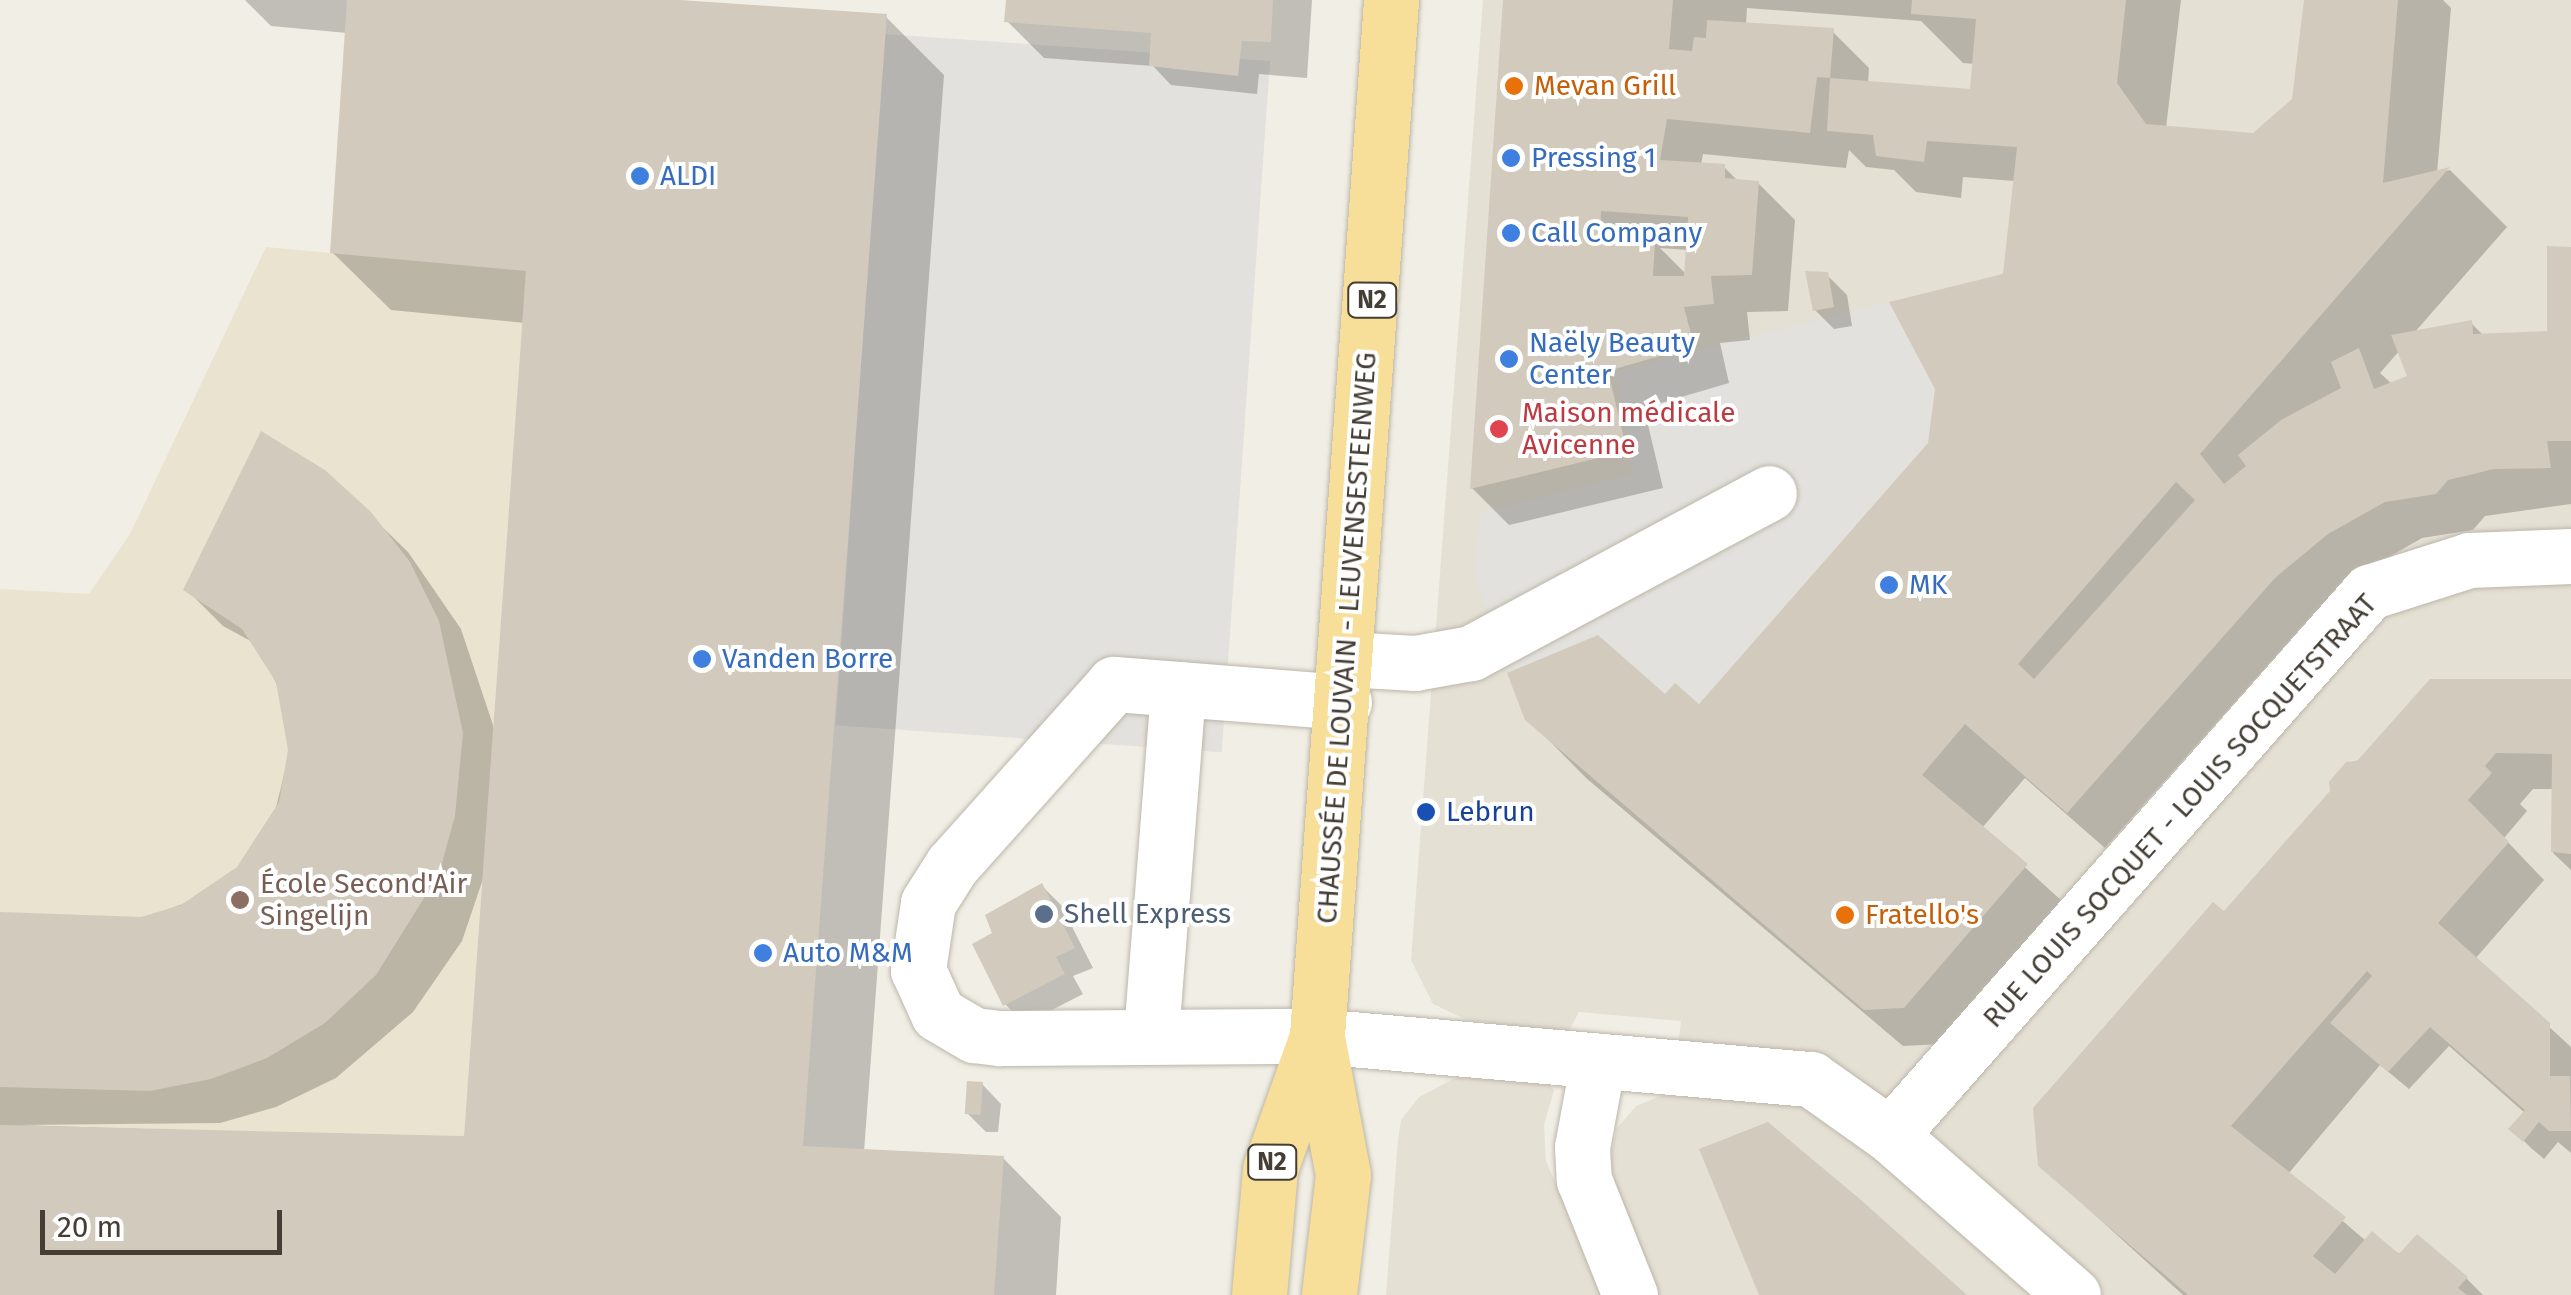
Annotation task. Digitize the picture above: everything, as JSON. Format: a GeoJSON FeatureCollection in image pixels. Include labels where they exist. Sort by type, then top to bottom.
{"type":"FeatureCollection","features":[{"type":"Feature","properties":{"kind":"main road","name":"CHAUSSÉE DE LOUVAIN - LEUVENSESTEENWEG"},"geometry":{"type":"LineString","coordinates":[[1259,1295],[1270,1169],[1316,1036],[1345,680],[1391,0]]}},
{"type":"Feature","properties":{"kind":"main road","name":"CHAUSSÉE DE LOUVAIN - LEUVENSESTEENWEG"},"geometry":{"type":"LineString","coordinates":[[1316,1036],[1344,1174],[1329,1295]]}},
{"type":"Feature","properties":{"kind":"street"},"geometry":{"type":"LineString","coordinates":[[1769,493],[1471,653],[1345,680],[1178,689],[1114,684],[952,865],[928,903],[917,944],[926,996],[938,1014],[974,1035],[1316,1036],[1811,1079],[1890,1135],[2073,1295]]}},
{"type":"Feature","properties":{"kind":"street","name":"RUE LOUIS SOCQUET - LOUIS SOCQUETSTRAAT"},"geometry":{"type":"LineString","coordinates":[[1890,1135],[2369,592],[2468,560],[2571,556]]}},
{"type":"Feature","properties":{"kind":"street"},"geometry":{"type":"LineString","coordinates":[[1151,1034],[1178,689]]}},
{"type":"Feature","properties":{"kind":"street"},"geometry":{"type":"LineString","coordinates":[[1598,1061],[1582,1147],[1584,1180],[1630,1295]]}},
{"type":"Feature","properties":{"kind":"shaded area"},"geometry":{"type":"Polygon","coordinates":[[[1483,0],[2571,0],[2571,1295],[1386,1295],[1401,1120],[1419,1097],[1459,1076],[1548,1083],[1554,1090],[1544,1125],[1546,1161],[1568,1213],[1618,1195],[1610,1160],[1617,1128],[1636,1106],[1673,1091],[1681,1021],[1579,1012],[1568,1033],[1467,1020],[1433,1004],[1411,960],[1483,0]]]}},
{"type":"Feature","properties":{"kind":"shaded area"},"geometry":{"type":"Polygon","coordinates":[[[884,34],[1270,61],[1222,752],[836,725],[884,34]]]}},
{"type":"Feature","properties":{"kind":"shaded area","name":"École Second'Air Singelijn"},"geometry":{"type":"Polygon","coordinates":[[[266,247],[526,271],[464,1136],[0,1125],[0,589],[89,594],[130,534],[266,247]]]}},
{"type":"Feature","properties":{"kind":"shaded area"},"geometry":{"type":"Polygon","coordinates":[[[1889,302],[1935,389],[1928,443],[1699,704],[1675,683],[1665,694],[1598,635],[1507,673],[1474,572],[1481,512],[1634,474],[1615,372],[1889,302]]]}},
{"type":"Feature","properties":{"kind":"building"},"geometry":{"type":"Polygon","coordinates":[[[347,0],[680,0],[887,14],[803,1146],[1004,1156],[994,1295],[0,1295],[0,1125],[464,1136],[526,271],[330,253],[347,0]]]}},
{"type":"Feature","properties":{"kind":"building"},"geometry":{"type":"Polygon","coordinates":[[[1006,0],[1273,0],[1271,42],[1242,41],[1238,76],[1149,66],[1151,33],[1004,22],[1006,0]]]}},
{"type":"Feature","properties":{"kind":"building"},"geometry":{"type":"Polygon","coordinates":[[[1503,0],[1673,0],[1669,49],[1692,51],[1694,37],[1706,38],[1707,20],[1834,28],[1830,78],[1817,77],[1810,133],[1667,119],[1660,160],[1725,164],[1725,178],[1759,181],[1752,275],[1711,276],[1714,304],[1684,307],[1694,346],[1608,371],[1627,451],[1470,489],[1503,0]],[[1601,211],[1600,237],[1655,240],[1653,276],[1684,276],[1688,217],[1601,211]]]}},
{"type":"Feature","properties":{"kind":"building"},"geometry":{"type":"Polygon","coordinates":[[[1912,0],[2126,0],[2117,83],[2146,124],[2253,133],[2292,99],[2304,0],[2398,0],[2383,183],[2450,167],[2200,454],[2224,484],[2246,466],[2238,455],[2281,420],[2341,388],[2331,362],[2359,348],[2374,389],[2407,376],[2391,335],[2472,320],[2473,334],[2547,331],[2547,246],[2571,247],[2571,441],[2547,441],[2551,468],[2494,469],[2448,480],[2436,494],[2385,502],[2328,534],[2276,577],[2067,813],[1965,724],[1922,775],[2028,864],[1904,1008],[1864,1010],[1525,720],[1507,673],[1598,635],[1665,694],[1675,683],[1699,704],[1928,443],[1935,389],[1889,302],[2003,274],[2017,147],[1927,141],[1924,162],[1876,156],[1873,135],[1827,131],[1830,78],[1970,89],[1976,19],[1911,14],[1912,0]],[[2176,482],[2018,664],[2034,679],[2195,500],[2176,482]]]}},
{"type":"Feature","properties":{"kind":"building"},"geometry":{"type":"Polygon","coordinates":[[[1805,271],[1828,272],[1834,307],[1813,311],[1805,271]]]}},
{"type":"Feature","properties":{"kind":"building"},"geometry":{"type":"Polygon","coordinates":[[[261,431],[325,470],[371,512],[410,562],[439,621],[463,733],[455,816],[439,874],[376,975],[325,1023],[267,1058],[211,1079],[150,1091],[0,1087],[0,912],[141,917],[181,905],[237,867],[279,802],[288,750],[276,682],[242,629],[183,590],[261,431]]]}},
{"type":"Feature","properties":{"kind":"building"},"geometry":{"type":"Polygon","coordinates":[[[2430,679],[2571,679],[2571,854],[2551,852],[2552,754],[2496,753],[2485,766],[2492,773],[2468,800],[2509,842],[2438,923],[2550,1023],[2550,1076],[2570,1076],[2571,1131],[2549,1131],[2539,1122],[2523,1142],[2508,1129],[2525,1110],[2430,1027],[2388,1072],[2330,1023],[2372,976],[2367,971],[2231,1126],[2346,1217],[2313,1256],[2335,1274],[2372,1231],[2399,1254],[2417,1234],[2468,1277],[2458,1288],[2467,1295],[2188,1295],[2038,1166],[2033,1108],[2213,902],[2224,911],[2330,791],[2329,782],[2346,762],[2357,761],[2430,679]]]}},
{"type":"Feature","properties":{"kind":"building"},"geometry":{"type":"Polygon","coordinates":[[[1042,883],[1075,948],[1056,957],[1065,974],[1003,1006],[972,944],[992,933],[985,915],[1042,883]]]}},
{"type":"Feature","properties":{"kind":"building"},"geometry":{"type":"Polygon","coordinates":[[[967,1081],[983,1082],[981,1115],[965,1114],[967,1081]]]}},
{"type":"Feature","properties":{"kind":"building"},"geometry":{"type":"Polygon","coordinates":[[[1768,1122],[1967,1295],[1759,1295],[1699,1149],[1768,1122]]]}},
{"type":"Feature","properties":{"kind":"place","name":"Mevan Grill"},"geometry":{"type":"Point","coordinates":[1514,86]}},
{"type":"Feature","properties":{"kind":"place","name":"Pressing 1"},"geometry":{"type":"Point","coordinates":[1511,158]}},
{"type":"Feature","properties":{"kind":"place","name":"ALDI"},"geometry":{"type":"Point","coordinates":[640,176]}},
{"type":"Feature","properties":{"kind":"place","name":"Call Company"},"geometry":{"type":"Point","coordinates":[1511,233]}},
{"type":"Feature","properties":{"kind":"place","name":"Naëly Beauty Center"},"geometry":{"type":"Point","coordinates":[1509,359]}},
{"type":"Feature","properties":{"kind":"place","name":"Maison médicale Avicenne"},"geometry":{"type":"Point","coordinates":[1499,429]}},
{"type":"Feature","properties":{"kind":"place","name":"MK"},"geometry":{"type":"Point","coordinates":[1889,585]}},
{"type":"Feature","properties":{"kind":"place","name":"Vanden Borre"},"geometry":{"type":"Point","coordinates":[702,659]}},
{"type":"Feature","properties":{"kind":"place","name":"Lebrun"},"geometry":{"type":"Point","coordinates":[1426,812]}},
{"type":"Feature","properties":{"kind":"place","name":"École Second'Air Singelijn"},"geometry":{"type":"Point","coordinates":[240,900]}},
{"type":"Feature","properties":{"kind":"place","name":"Shell Express"},"geometry":{"type":"Point","coordinates":[1044,914]}},
{"type":"Feature","properties":{"kind":"place","name":"Fratello's"},"geometry":{"type":"Point","coordinates":[1845,915]}},
{"type":"Feature","properties":{"kind":"place","name":"Auto M&M"},"geometry":{"type":"Point","coordinates":[763,953]}}]}
